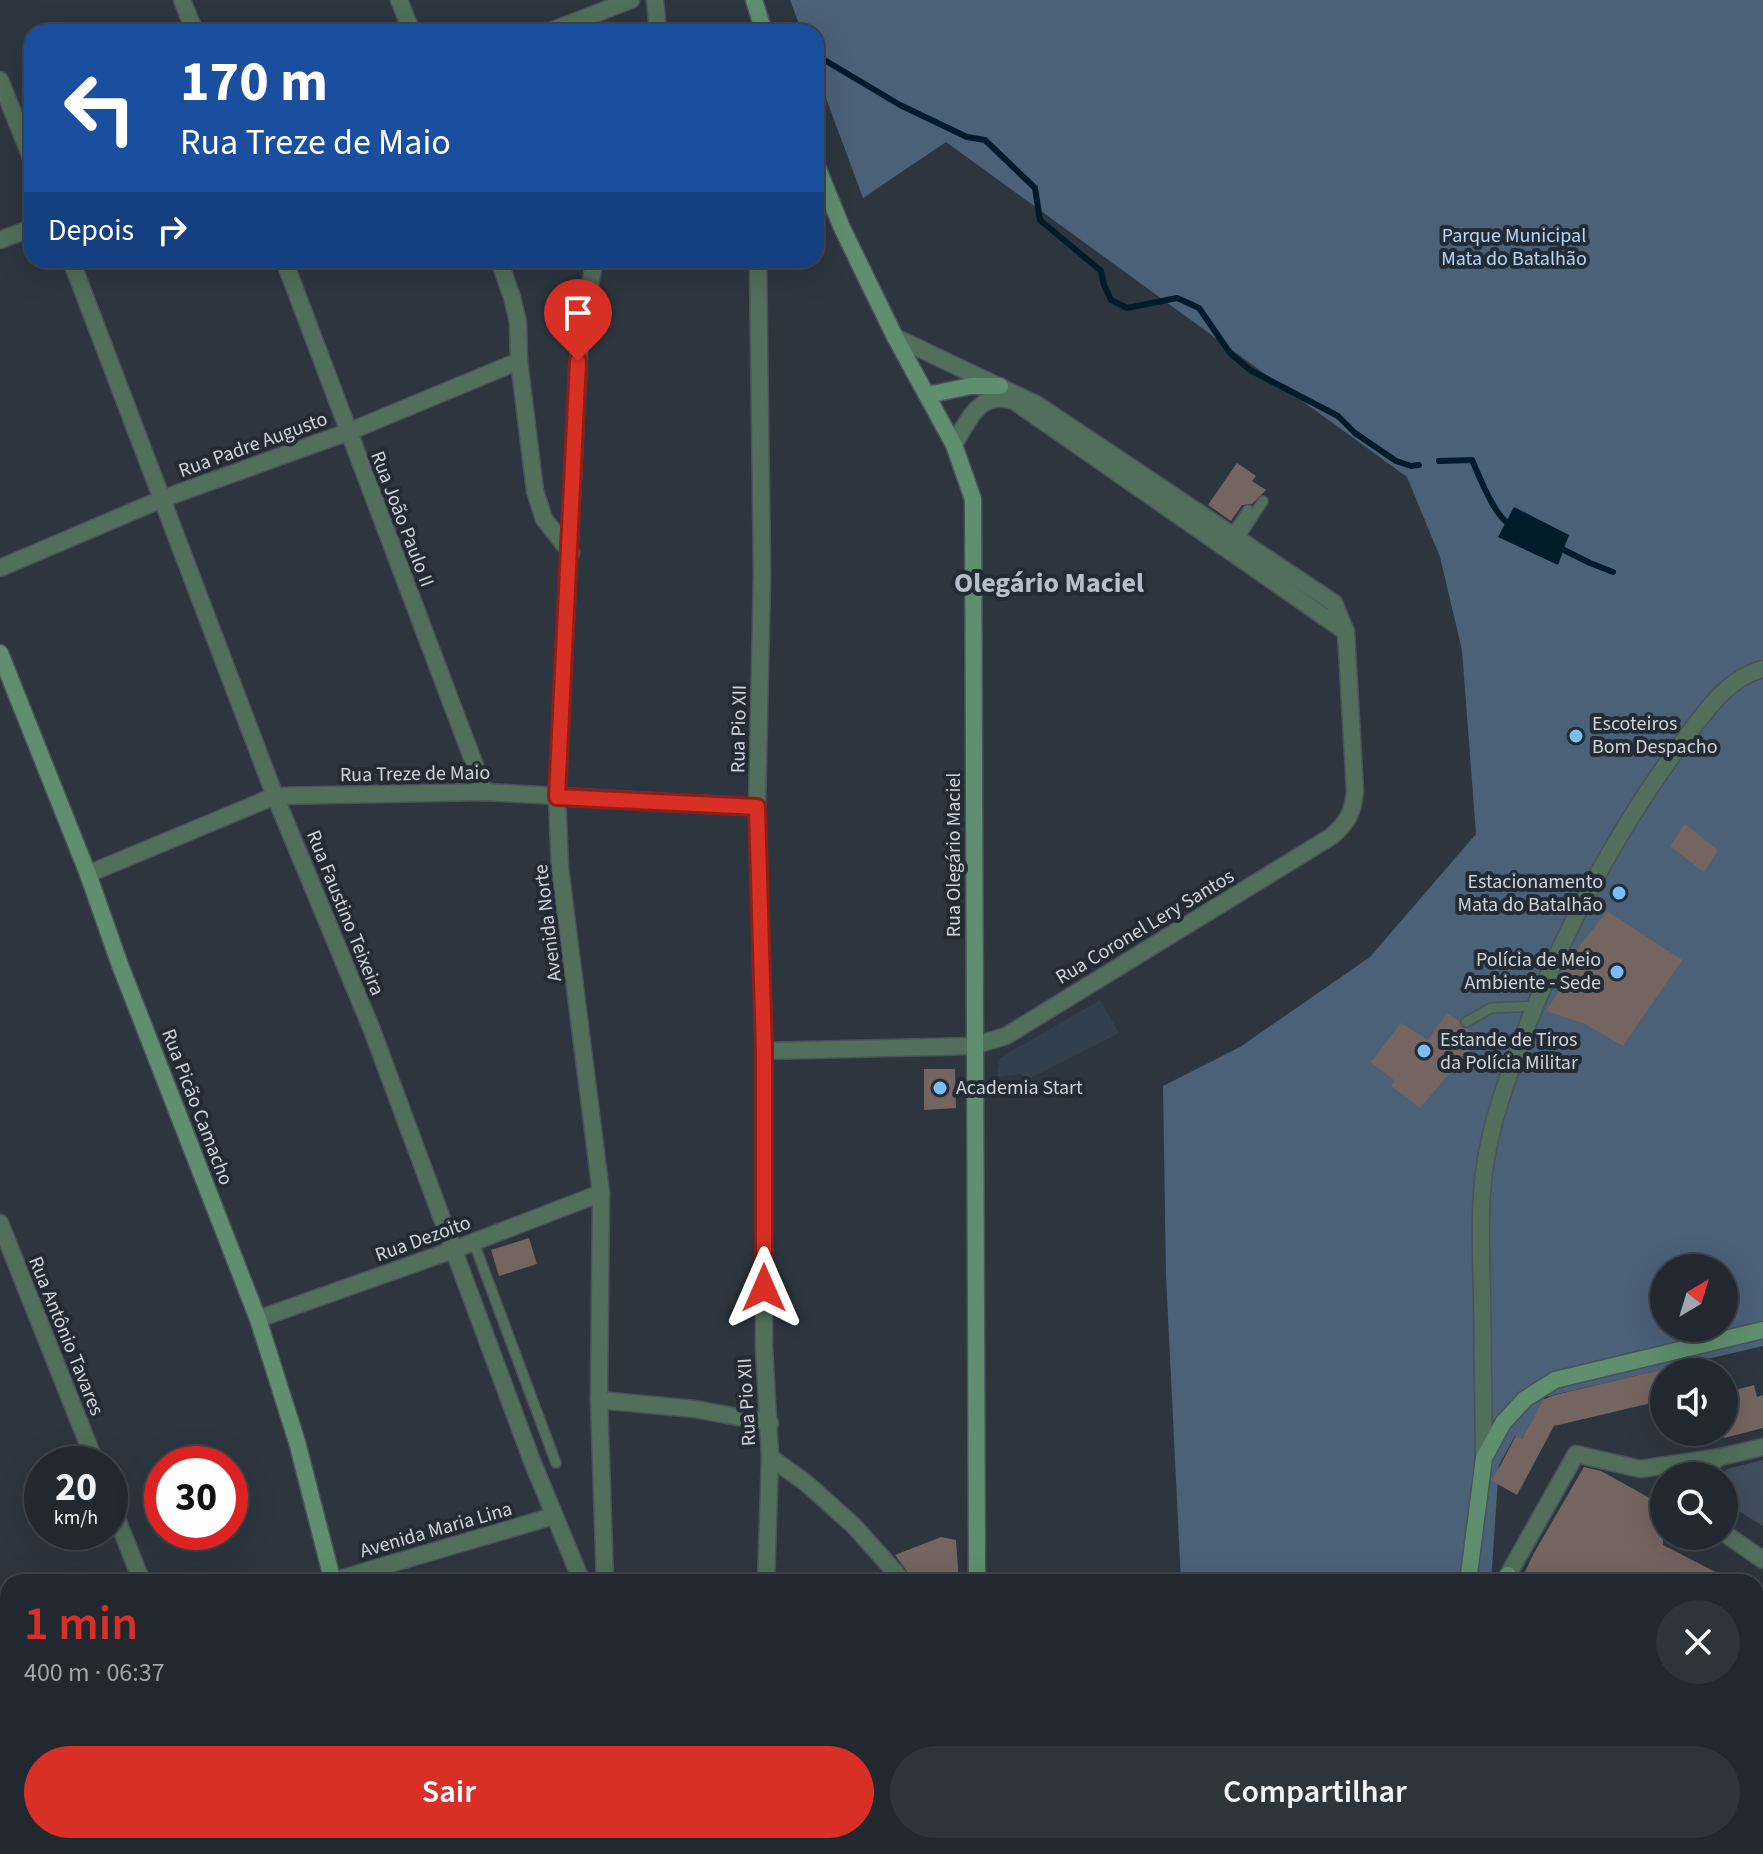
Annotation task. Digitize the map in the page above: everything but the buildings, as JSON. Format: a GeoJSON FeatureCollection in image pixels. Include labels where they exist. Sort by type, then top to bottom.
{"type":"FeatureCollection","features":[{"type":"Feature","properties":{"kind":"street"},"geometry":{"type":"LineString","coordinates":[[182,0],[192,24]]}},
{"type":"Feature","properties":{"kind":"street"},"geometry":{"type":"LineString","coordinates":[[399,0],[409,24]]}},
{"type":"Feature","properties":{"kind":"street"},"geometry":{"type":"LineString","coordinates":[[569,24],[631,0]]}},
{"type":"Feature","properties":{"kind":"street"},"geometry":{"type":"LineString","coordinates":[[655,0],[657,24]]}},
{"type":"Feature","properties":{"kind":"street"},"geometry":{"type":"LineString","coordinates":[[754,0],[762,24]]}},
{"type":"Feature","properties":{"kind":"street"},"geometry":{"type":"LineString","coordinates":[[0,80],[24,140]]}},
{"type":"Feature","properties":{"kind":"street","name":"Rua Olegário Maciel"},"geometry":{"type":"LineString","coordinates":[[824,184],[895,337],[954,445],[973,499],[975,514],[973,1046],[977,1574]]}},
{"type":"Feature","properties":{"kind":"street"},"geometry":{"type":"LineString","coordinates":[[0,240],[24,231]]}},
{"type":"Feature","properties":{"kind":"street","name":"Rua Faustino Teixeira"},"geometry":{"type":"LineString","coordinates":[[74,268],[275,796],[372,1030],[554,1516],[579,1574]]}},
{"type":"Feature","properties":{"kind":"street","name":"Rua João Paulo II"},"geometry":{"type":"LineString","coordinates":[[287,268],[485,792]]}},
{"type":"Feature","properties":{"kind":"street"},"geometry":{"type":"LineString","coordinates":[[502,268],[518,322],[519,361],[535,491],[544,519],[571,553]]}},
{"type":"Feature","properties":{"kind":"street","name":"Avenida Norte"},"geometry":{"type":"LineString","coordinates":[[593,268],[580,332],[574,419],[571,553],[557,797],[560,868],[601,1193],[599,1400],[605,1574]]}},
{"type":"Feature","properties":{"kind":"street","name":"Rua Pio XII"},"geometry":{"type":"LineString","coordinates":[[758,268],[762,575],[757,807],[764,1051],[764,1347],[770,1423],[766,1574]]}},
{"type":"Feature","properties":{"kind":"street","name":"Rua Coronel Lery Santos"},"geometry":{"type":"LineString","coordinates":[[764,1051],[973,1046],[1006,1036],[1332,836],[1346,824],[1353,811],[1355,791],[1346,632],[1334,603],[1072,426],[895,337]]}},
{"type":"Feature","properties":{"kind":"street","name":"Rua Padre Augusto"},"geometry":{"type":"LineString","coordinates":[[0,568],[162,499],[348,432],[519,361]]}},
{"type":"Feature","properties":{"kind":"street"},"geometry":{"type":"LineString","coordinates":[[927,395],[971,386],[1009,395]]}},
{"type":"Feature","properties":{"kind":"street"},"geometry":{"type":"LineString","coordinates":[[954,445],[978,406],[1009,395]]}},
{"type":"Feature","properties":{"kind":"street","name":"Rua Coronel Lery Santos"},"geometry":{"type":"LineString","coordinates":[[1009,395],[1346,632]]}},
{"type":"Feature","properties":{"kind":"street","name":"Rua Picão Camacho"},"geometry":{"type":"LineString","coordinates":[[0,653],[258,1319],[297,1442],[330,1574]]}},
{"type":"Feature","properties":{"kind":"street"},"geometry":{"type":"LineString","coordinates":[[1469,1574],[1484,1458],[1481,1247],[1484,1174],[1500,1097],[1552,963],[1606,856],[1659,773],[1708,708],[1738,678],[1763,669]]}},
{"type":"Feature","properties":{"kind":"street","name":"Rua Treze de Maio"},"geometry":{"type":"LineString","coordinates":[[88,874],[275,796],[485,792],[757,807]]}},
{"type":"Feature","properties":{"kind":"street","name":"Rua Dezoito"},"geometry":{"type":"LineString","coordinates":[[258,1319],[474,1243],[601,1193]]}},
{"type":"Feature","properties":{"kind":"street","name":"Rua Antônio Tavares"},"geometry":{"type":"LineString","coordinates":[[0,1223],[89,1446]]}},
{"type":"Feature","properties":{"kind":"street"},"geometry":{"type":"LineString","coordinates":[[1484,1458],[1503,1423],[1517,1407],[1536,1389],[1555,1380],[1763,1330]]}},
{"type":"Feature","properties":{"kind":"street"},"geometry":{"type":"LineString","coordinates":[[599,1400],[695,1409],[770,1423]]}},
{"type":"Feature","properties":{"kind":"street"},"geometry":{"type":"LineString","coordinates":[[1511,1574],[1576,1454],[1640,1469],[1763,1447]]}},
{"type":"Feature","properties":{"kind":"street"},"geometry":{"type":"LineString","coordinates":[[770,1457],[806,1483],[854,1526],[897,1574]]}},
{"type":"Feature","properties":{"kind":"street"},"geometry":{"type":"LineString","coordinates":[[1714,1462],[1720,1457]]}},
{"type":"Feature","properties":{"kind":"street","name":"Avenida Maria Lina"},"geometry":{"type":"LineString","coordinates":[[359,1574],[554,1516]]}},
{"type":"Feature","properties":{"kind":"street"},"geometry":{"type":"LineString","coordinates":[[1738,1543],[1763,1560]]}},
{"type":"Feature","properties":{"kind":"street"},"geometry":{"type":"LineString","coordinates":[[128,1547],[139,1574]]}},
{"type":"Feature","properties":{"kind":"lane"},"geometry":{"type":"LineString","coordinates":[[1235,536],[1263,501]]}},
{"type":"Feature","properties":{"kind":"lane"},"geometry":{"type":"LineString","coordinates":[[1235,536],[1248,510]]}},
{"type":"Feature","properties":{"kind":"lane"},"geometry":{"type":"LineString","coordinates":[[1466,1022],[1491,1008],[1535,1006]]}},
{"type":"Feature","properties":{"kind":"lane"},"geometry":{"type":"LineString","coordinates":[[474,1243],[556,1463]]}},
{"type":"Feature","properties":{"kind":"shaded area"},"geometry":{"type":"Polygon","coordinates":[[[1514,507],[1569,535],[1558,565],[1498,537],[1514,507]]]}},
{"type":"Feature","properties":{"kind":"shaded area"},"geometry":{"type":"Polygon","coordinates":[[[1100,1000],[1119,1033],[1027,1080],[1020,1074],[997,1077],[1000,1058],[1100,1000]]]}},
{"type":"Feature","properties":{"kind":"shaded area"},"geometry":{"type":"Polygon","coordinates":[[[1763,1460],[1763,1526],[1738,1511],[1738,1466],[1763,1460]]]}},
{"type":"Feature","properties":{"kind":"green space","name":"Parque Municipal Mata do Batalhão"},"geometry":{"type":"Polygon","coordinates":[[[790,0],[1763,0],[1763,1346],[1712,1358],[1650,1358],[1650,1372],[1545,1397],[1522,1439],[1515,1436],[1499,1465],[1492,1574],[1181,1574],[1166,1276],[1163,1086],[1240,1047],[1370,957],[1476,834],[1462,650],[1440,557],[1407,477],[946,142],[863,198],[824,93],[824,24],[799,24],[790,0]]]}},
{"type":"Feature","properties":{"kind":"waterway"},"geometry":{"type":"LineString","coordinates":[[824,60],[900,105],[967,137],[985,140],[1035,188],[1040,220],[1101,271],[1111,300],[1127,308],[1177,298],[1199,308],[1230,353],[1250,370],[1338,416],[1355,433],[1396,461],[1419,465]]}},
{"type":"Feature","properties":{"kind":"waterway"},"geometry":{"type":"LineString","coordinates":[[1439,461],[1472,460],[1494,506],[1512,526]]}},
{"type":"Feature","properties":{"kind":"waterway"},"geometry":{"type":"LineString","coordinates":[[1558,547],[1613,572]]}},
{"type":"Feature","properties":{"kind":"place","name":"Escoteiros Bom Despacho"},"geometry":{"type":"Point","coordinates":[1576,736]}},
{"type":"Feature","properties":{"kind":"place","name":"Estacionamento Mata do Batalhão"},"geometry":{"type":"Point","coordinates":[1619,893]}},
{"type":"Feature","properties":{"kind":"place","name":"Polícia de Meio Ambiente - Sede"},"geometry":{"type":"Point","coordinates":[1617,972]}},
{"type":"Feature","properties":{"kind":"place","name":"Estande de Tiros da Polícia Militar"},"geometry":{"type":"Point","coordinates":[1424,1051]}},
{"type":"Feature","properties":{"kind":"place","name":"Academia Start"},"geometry":{"type":"Point","coordinates":[940,1088]}},
{"type":"Feature","properties":{"kind":"district","name":"Olegário Maciel"},"geometry":{"type":"Point","coordinates":[1049,583]}},
{"type":"Feature","properties":{"kind":"route"},"geometry":{"type":"LineString","coordinates":[[578,361],[557,797],[757,807],[764,1051],[764,1288]]}}]}
